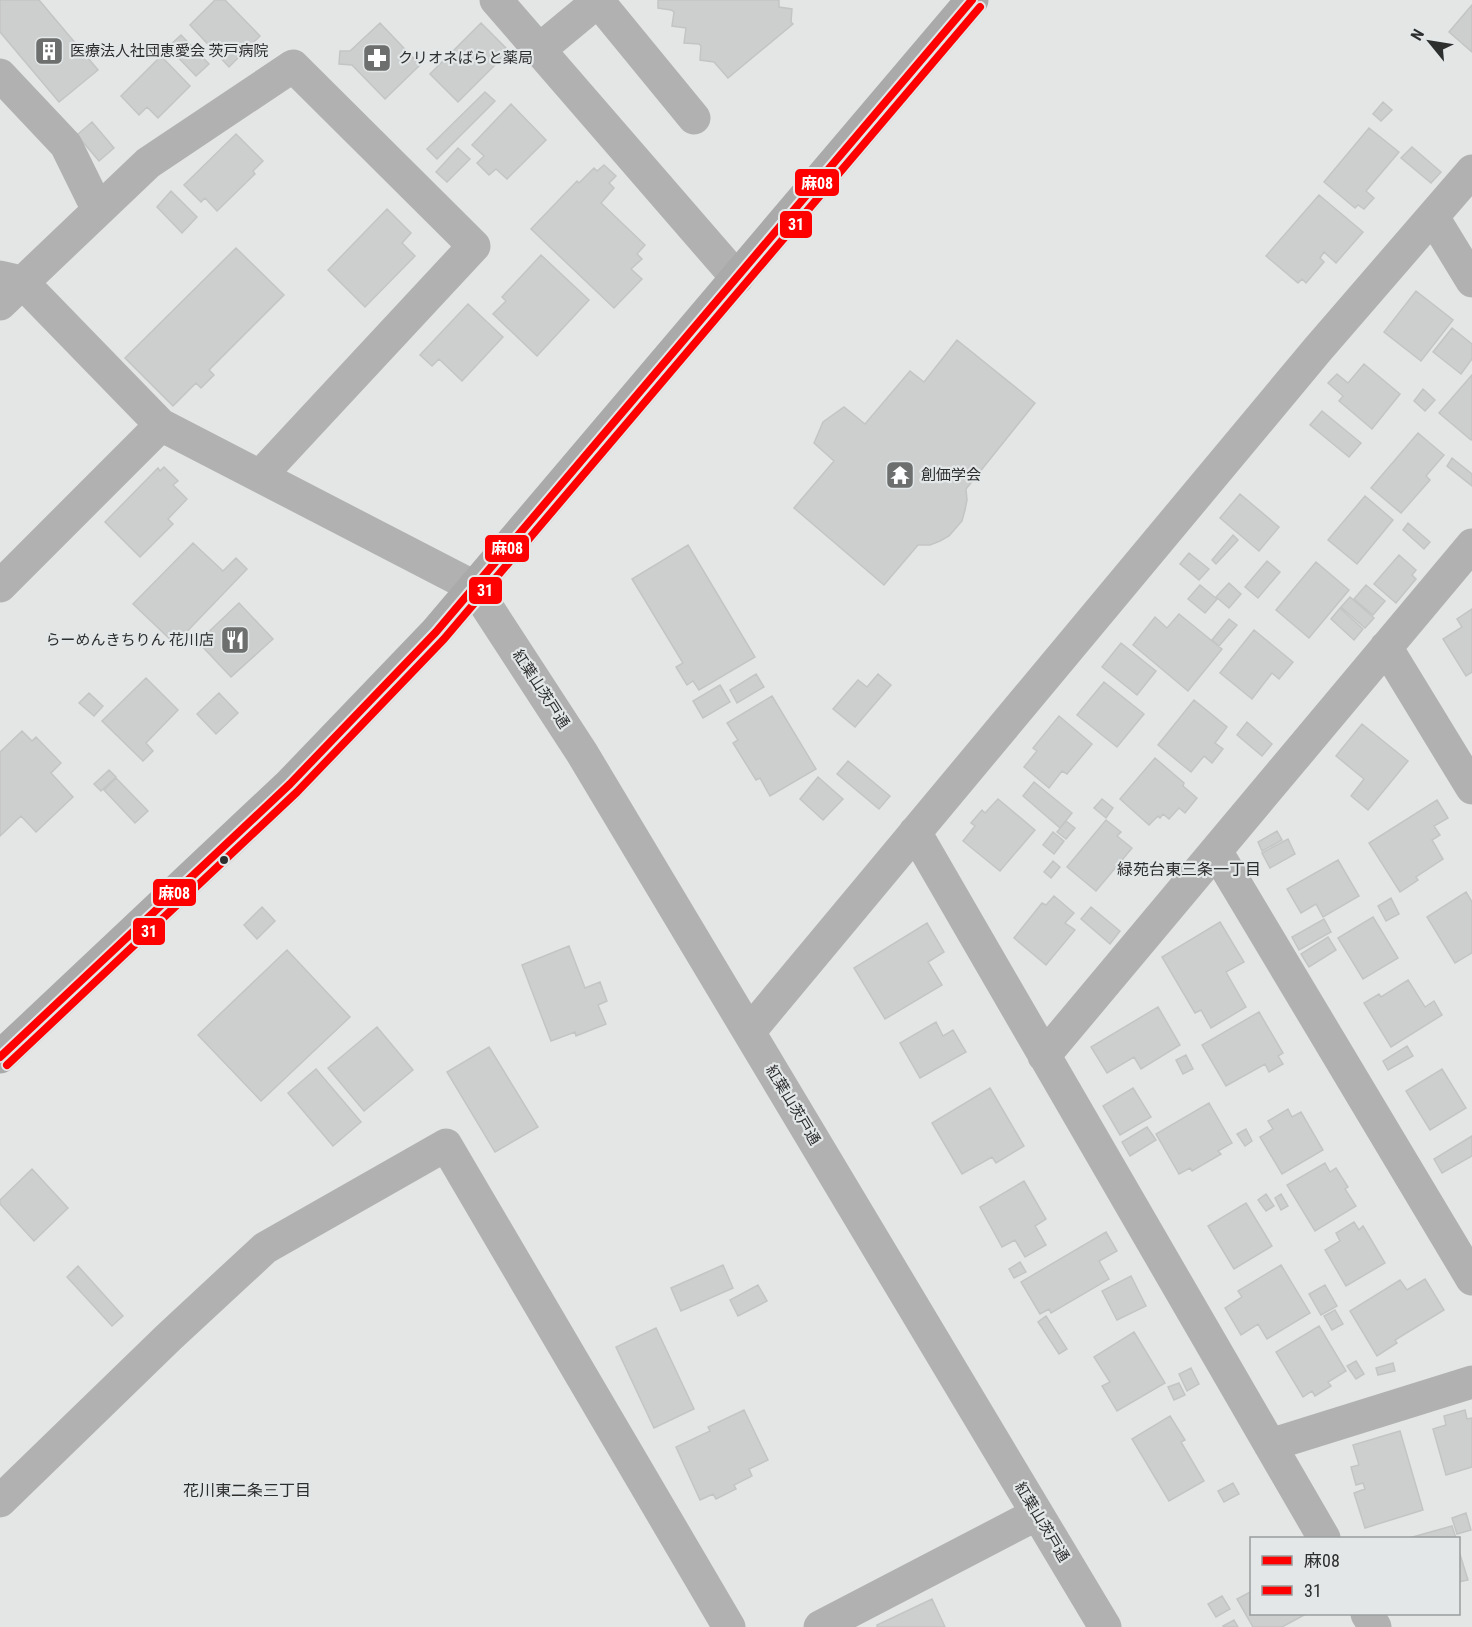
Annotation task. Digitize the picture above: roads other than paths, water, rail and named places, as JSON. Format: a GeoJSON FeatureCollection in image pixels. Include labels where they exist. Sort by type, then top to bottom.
{"type":"FeatureCollection","features":[{"type":"Feature","properties":{"kind":"main road"},"geometry":{"type":"LineString","coordinates":[[0,1057],[290,784],[436,632],[972,0]]}},
{"type":"Feature","properties":{"kind":"street"},"geometry":{"type":"LineString","coordinates":[[496,0],[737,278]]}},
{"type":"Feature","properties":{"kind":"street"},"geometry":{"type":"LineString","coordinates":[[539,50],[598,0],[694,118]]}},
{"type":"Feature","properties":{"kind":"street"},"geometry":{"type":"LineString","coordinates":[[260,476],[474,246],[293,66],[148,163],[98,210],[7,288],[160,425],[474,587]]}},
{"type":"Feature","properties":{"kind":"street"},"geometry":{"type":"LineString","coordinates":[[0,75],[66,145],[98,210]]}},
{"type":"Feature","properties":{"kind":"street"},"geometry":{"type":"LineString","coordinates":[[749,1032],[1310,358],[1472,171]]}},
{"type":"Feature","properties":{"kind":"street"},"geometry":{"type":"LineString","coordinates":[[1433,217],[1472,281]]}},
{"type":"Feature","properties":{"kind":"street"},"geometry":{"type":"LineString","coordinates":[[0,586],[160,425]]}},
{"type":"Feature","properties":{"kind":"street"},"geometry":{"type":"LineString","coordinates":[[1044,1056],[1472,545]]}},
{"type":"Feature","properties":{"kind":"street","name":"紅葉山茨戸通"},"geometry":{"type":"LineString","coordinates":[[474,587],[582,753],[1105,1627]]}},
{"type":"Feature","properties":{"kind":"street"},"geometry":{"type":"LineString","coordinates":[[1386,647],[1472,788]]}},
{"type":"Feature","properties":{"kind":"street"},"geometry":{"type":"LineString","coordinates":[[915,832],[1323,1537]]}},
{"type":"Feature","properties":{"kind":"street"},"geometry":{"type":"LineString","coordinates":[[1216,851],[1472,1279]]}},
{"type":"Feature","properties":{"kind":"street"},"geometry":{"type":"LineString","coordinates":[[0,1501],[265,1248],[446,1145],[729,1627]]}},
{"type":"Feature","properties":{"kind":"street"},"geometry":{"type":"LineString","coordinates":[[1270,1445],[1472,1382]]}},
{"type":"Feature","properties":{"kind":"street"},"geometry":{"type":"LineString","coordinates":[[820,1627],[1037,1514]]}},
{"type":"Feature","properties":{"kind":"place","name":"医療法人社団恵愛会 茨戸病院"},"geometry":{"type":"Point","coordinates":[49,51]}},
{"type":"Feature","properties":{"kind":"place","name":"クリオネばらと薬局"},"geometry":{"type":"Point","coordinates":[377,58]}},
{"type":"Feature","properties":{"kind":"place","name":"創価学会"},"geometry":{"type":"Point","coordinates":[900,475]}},
{"type":"Feature","properties":{"kind":"place","name":"らーめんきちりん 花川店"},"geometry":{"type":"Point","coordinates":[235,640]}},
{"type":"Feature","properties":{"kind":"district","name":"緑苑台東三条一丁目"},"geometry":{"type":"Point","coordinates":[1189,869]}},
{"type":"Feature","properties":{"kind":"district","name":"花川東二条三丁目"},"geometry":{"type":"Point","coordinates":[247,1490]}}]}
